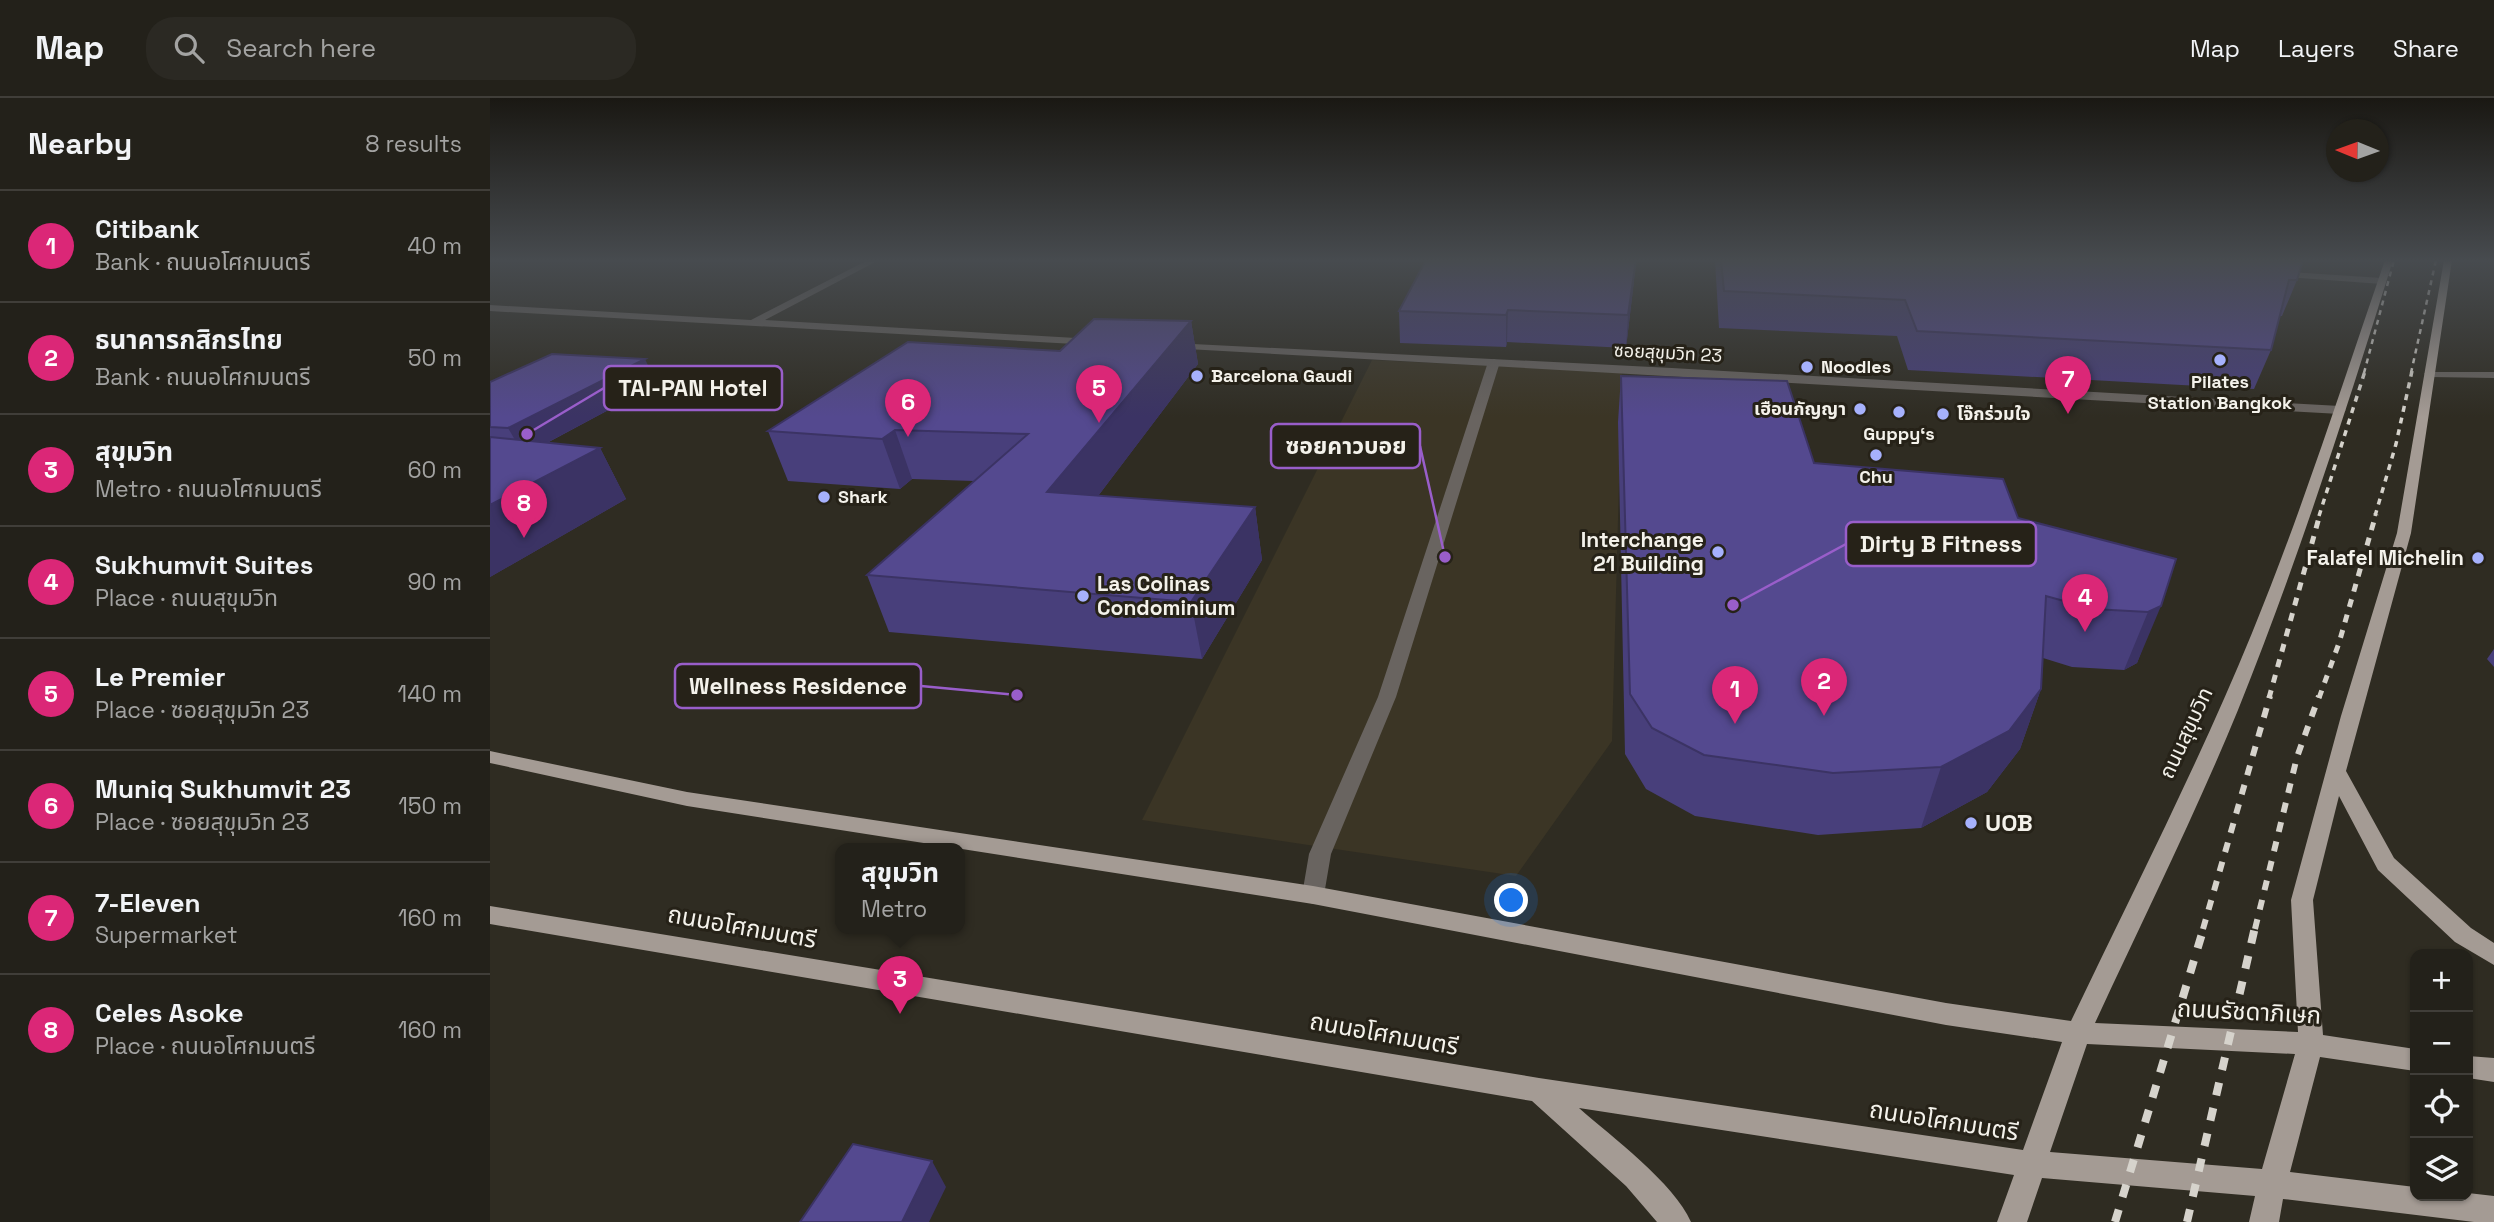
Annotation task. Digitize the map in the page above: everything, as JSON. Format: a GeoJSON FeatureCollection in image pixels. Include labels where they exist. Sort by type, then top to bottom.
{"type":"FeatureCollection","features":[{"type":"Feature","properties":{"kind":"main road","name":"ถนนสุขุมวิท"},"geometry":{"type":"LineString","coordinates":[[2012,1222],[2078,1033],[2232,702],[2261,631],[2372,312]]}},
{"type":"Feature","properties":{"kind":"main road"},"geometry":{"type":"LineString","coordinates":[[2264,1222],[2311,1044],[2302,900],[2350,716],[2404,533],[2440,312]]}},
{"type":"Feature","properties":{"kind":"main road"},"geometry":{"type":"LineString","coordinates":[[490,757],[687,799],[1313,895],[1907,1008],[2078,1033]]}},
{"type":"Feature","properties":{"kind":"main road"},"geometry":{"type":"LineString","coordinates":[[2337,773],[2386,864],[2463,935],[2494,955]]}},
{"type":"Feature","properties":{"kind":"main road","name":"ถนนอโศกมนตรี"},"geometry":{"type":"LineString","coordinates":[[490,915],[1539,1090],[2031,1164],[2272,1184]]}},
{"type":"Feature","properties":{"kind":"main road","name":"ถนนรัชดาภิเษก"},"geometry":{"type":"LineString","coordinates":[[2078,1033],[2311,1044],[2410,1059]]}},
{"type":"Feature","properties":{"kind":"main road"},"geometry":{"type":"LineString","coordinates":[[2473,1068],[2494,1070]]}},
{"type":"Feature","properties":{"kind":"main road"},"geometry":{"type":"LineString","coordinates":[[1539,1090],[1636,1176],[1676,1222]]}},
{"type":"Feature","properties":{"kind":"main road"},"geometry":{"type":"LineString","coordinates":[[2272,1184],[2494,1210]]}},
{"type":"Feature","properties":{"kind":"street"},"geometry":{"type":"LineString","coordinates":[[562,312],[1104,342]]}},
{"type":"Feature","properties":{"kind":"street"},"geometry":{"type":"LineString","coordinates":[[750,324],[773,312]]}},
{"type":"Feature","properties":{"kind":"street","name":"ซอยสุขุมวิท 23"},"geometry":{"type":"LineString","coordinates":[[1159,345],[2340,410]]}},
{"type":"Feature","properties":{"kind":"street"},"geometry":{"type":"LineString","coordinates":[[1313,895],[1320,854],[1387,697],[1494,362]]}},
{"type":"Feature","properties":{"kind":"street"},"geometry":{"type":"LineString","coordinates":[[2430,374],[2494,375]]}},
{"type":"Feature","properties":{"kind":"shaded area"},"geometry":{"type":"Polygon","coordinates":[[[1372,360],[1622,372],[1612,741],[1516,876],[1142,820],[1372,360]]]}},
{"type":"Feature","properties":{"kind":"building"},"geometry":{"type":"Polygon","coordinates":[[[1438,312],[1507,312],[1506,315],[1438,312]]]}},
{"type":"Feature","properties":{"kind":"building"},"geometry":{"type":"Polygon","coordinates":[[[1567,312],[1628,312],[1628,315],[1567,312]]]}},
{"type":"Feature","properties":{"kind":"building"},"geometry":{"type":"Polygon","coordinates":[[[1910,312],[2281,312],[2271,350],[1917,331],[1910,312]]]}},
{"type":"Feature","properties":{"kind":"building"},"geometry":{"type":"Polygon","coordinates":[[[1094,319],[1191,321],[1047,492],[1255,507],[1191,602],[867,575],[1028,434],[895,430],[882,439],[768,431],[908,342],[1060,351],[1094,319]]]}},
{"type":"Feature","properties":{"kind":"building"},"geometry":{"type":"Polygon","coordinates":[[[552,354],[645,359],[508,428],[490,427],[490,382],[552,354]]]}},
{"type":"Feature","properties":{"kind":"building"},"geometry":{"type":"Polygon","coordinates":[[[1621,376],[1787,381],[1814,463],[2003,479],[2018,518],[2176,559],[2161,606],[2148,612],[2093,609],[2046,596],[2041,689],[2009,731],[1941,767],[1833,773],[1704,755],[1652,728],[1630,694],[1621,376]]]}},
{"type":"Feature","properties":{"kind":"building"},"geometry":{"type":"Polygon","coordinates":[[[490,437],[600,448],[490,505],[490,437]]]}},
{"type":"Feature","properties":{"kind":"building"},"geometry":{"type":"Polygon","coordinates":[[[853,1144],[932,1161],[902,1222],[800,1222],[853,1144]]]}},
{"type":"Feature","properties":{"kind":"railway"},"geometry":{"type":"LineString","coordinates":[[2364,373],[2380,312]]}},
{"type":"Feature","properties":{"kind":"railway"},"geometry":{"type":"LineString","coordinates":[[2411,373],[2424,312]]}},
{"type":"Feature","properties":{"kind":"railway"},"geometry":{"type":"LineString","coordinates":[[2319,516],[2365,371]]}},
{"type":"Feature","properties":{"kind":"railway"},"geometry":{"type":"LineString","coordinates":[[2375,516],[2396,444],[2412,371]]}},
{"type":"Feature","properties":{"kind":"railway"},"geometry":{"type":"LineString","coordinates":[[2269,698],[2320,514]]}},
{"type":"Feature","properties":{"kind":"railway"},"geometry":{"type":"LineString","coordinates":[[2319,698],[2339,643],[2376,514]]}},
{"type":"Feature","properties":{"kind":"railway"},"geometry":{"type":"LineString","coordinates":[[2203,929],[2270,696]]}},
{"type":"Feature","properties":{"kind":"railway"},"geometry":{"type":"LineString","coordinates":[[2255,929],[2297,757],[2319,696]]}},
{"type":"Feature","properties":{"kind":"railway"},"geometry":{"type":"LineString","coordinates":[[2115,1222],[2204,927]]}},
{"type":"Feature","properties":{"kind":"railway"},"geometry":{"type":"LineString","coordinates":[[2187,1222],[2255,927]]}},
{"type":"Feature","properties":{"kind":"place","name":"Pilates Station Bangkok"},"geometry":{"type":"Point","coordinates":[2220,360]}},
{"type":"Feature","properties":{"kind":"place","name":"Noodles"},"geometry":{"type":"Point","coordinates":[1807,367]}},
{"type":"Feature","properties":{"kind":"place","name":"Barcelona Gaudi"},"geometry":{"type":"Point","coordinates":[1197,376]}},
{"type":"Feature","properties":{"kind":"place","name":"เฮือนกัญญา"},"geometry":{"type":"Point","coordinates":[1860,409]}},
{"type":"Feature","properties":{"kind":"place","name":"Guppy‘s"},"geometry":{"type":"Point","coordinates":[1899,412]}},
{"type":"Feature","properties":{"kind":"place","name":"โจ๊กร่วมใจ"},"geometry":{"type":"Point","coordinates":[1943,414]}},
{"type":"Feature","properties":{"kind":"place","name":"7-Eleven"},"geometry":{"type":"Point","coordinates":[2068,414]}},
{"type":"Feature","properties":{"kind":"place","name":"Le Premier"},"geometry":{"type":"Point","coordinates":[1099,423]}},
{"type":"Feature","properties":{"kind":"place","name":"TAI-PAN Hotel"},"geometry":{"type":"Point","coordinates":[527,434]}},
{"type":"Feature","properties":{"kind":"place","name":"Muniq Sukhumvit 23"},"geometry":{"type":"Point","coordinates":[908,437]}},
{"type":"Feature","properties":{"kind":"place","name":"Chu"},"geometry":{"type":"Point","coordinates":[1876,455]}},
{"type":"Feature","properties":{"kind":"place","name":"Shark"},"geometry":{"type":"Point","coordinates":[824,497]}},
{"type":"Feature","properties":{"kind":"place","name":"Celes Asoke"},"geometry":{"type":"Point","coordinates":[524,538]}},
{"type":"Feature","properties":{"kind":"place","name":"Interchange 21 Building"},"geometry":{"type":"Point","coordinates":[1718,552]}},
{"type":"Feature","properties":{"kind":"place","name":"ซอยคาวบอย"},"geometry":{"type":"Point","coordinates":[1445,557]}},
{"type":"Feature","properties":{"kind":"place","name":"Falafel Michelin"},"geometry":{"type":"Point","coordinates":[2478,558]}},
{"type":"Feature","properties":{"kind":"place","name":"Las Colinas Condominium"},"geometry":{"type":"Point","coordinates":[1083,596]}},
{"type":"Feature","properties":{"kind":"place","name":"Dirty B Fitness"},"geometry":{"type":"Point","coordinates":[1733,605]}},
{"type":"Feature","properties":{"kind":"place","name":"Sukhumvit Suites"},"geometry":{"type":"Point","coordinates":[2085,632]}},
{"type":"Feature","properties":{"kind":"place","name":"Wellness Residence"},"geometry":{"type":"Point","coordinates":[1017,695]}},
{"type":"Feature","properties":{"kind":"place","name":"ธนาคารกสิกรไทย"},"geometry":{"type":"Point","coordinates":[1824,716]}},
{"type":"Feature","properties":{"kind":"place","name":"Citibank"},"geometry":{"type":"Point","coordinates":[1735,724]}},
{"type":"Feature","properties":{"kind":"place","name":"UOB"},"geometry":{"type":"Point","coordinates":[1971,823]}},
{"type":"Feature","properties":{"kind":"place","name":"สุขุมวิท"},"geometry":{"type":"Point","coordinates":[900,1014]}}]}
